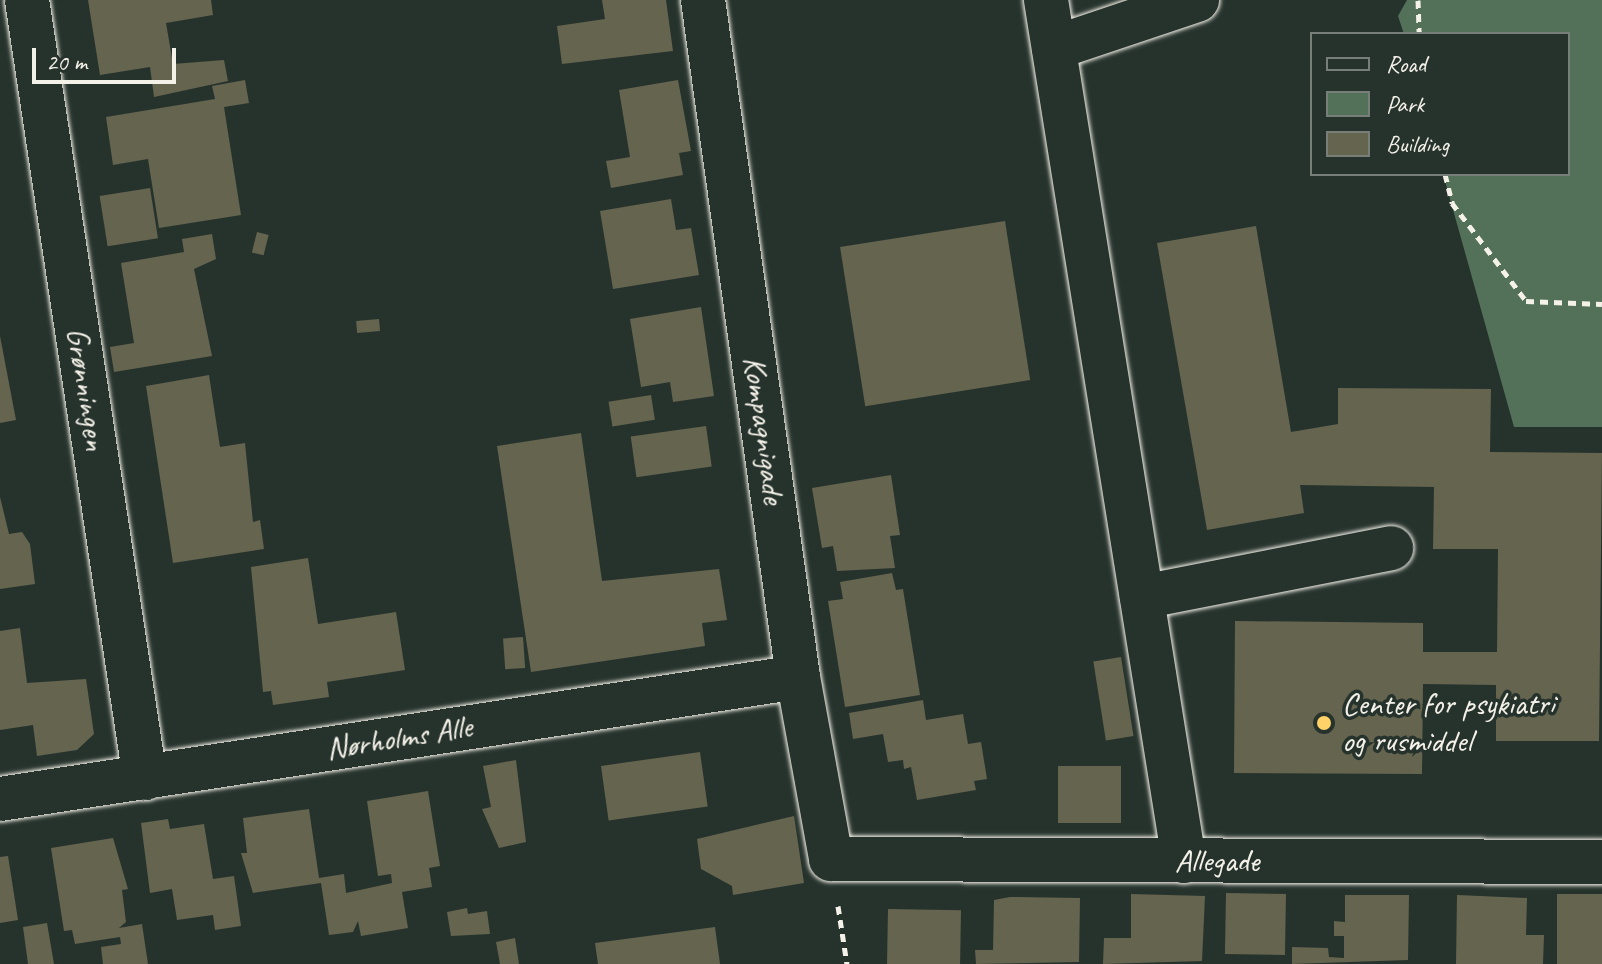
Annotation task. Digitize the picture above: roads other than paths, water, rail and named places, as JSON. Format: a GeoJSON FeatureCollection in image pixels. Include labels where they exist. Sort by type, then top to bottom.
{"type":"FeatureCollection","features":[{"type":"Feature","properties":{"kind":"street","name":"Grønningen"},"geometry":{"type":"LineString","coordinates":[[27,0],[145,778]]}},
{"type":"Feature","properties":{"kind":"street","name":"Kompagnigade"},"geometry":{"type":"LineString","coordinates":[[703,0],[798,677],[831,859]]}},
{"type":"Feature","properties":{"kind":"street"},"geometry":{"type":"LineString","coordinates":[[1046,0],[1184,861]]}},
{"type":"Feature","properties":{"kind":"street"},"geometry":{"type":"LineString","coordinates":[[1054,48],[1197,0]]}},
{"type":"Feature","properties":{"kind":"street"},"geometry":{"type":"LineString","coordinates":[[1142,597],[1391,548]]}},
{"type":"Feature","properties":{"kind":"street","name":"Nørholms Alle"},"geometry":{"type":"LineString","coordinates":[[0,799],[798,677]]}},
{"type":"Feature","properties":{"kind":"street","name":"Allegade"},"geometry":{"type":"LineString","coordinates":[[831,859],[1602,862]]}},
{"type":"Feature","properties":{"kind":"place","name":"Center for psykiatri og rusmiddel"},"geometry":{"type":"Point","coordinates":[1324,723]}}]}
